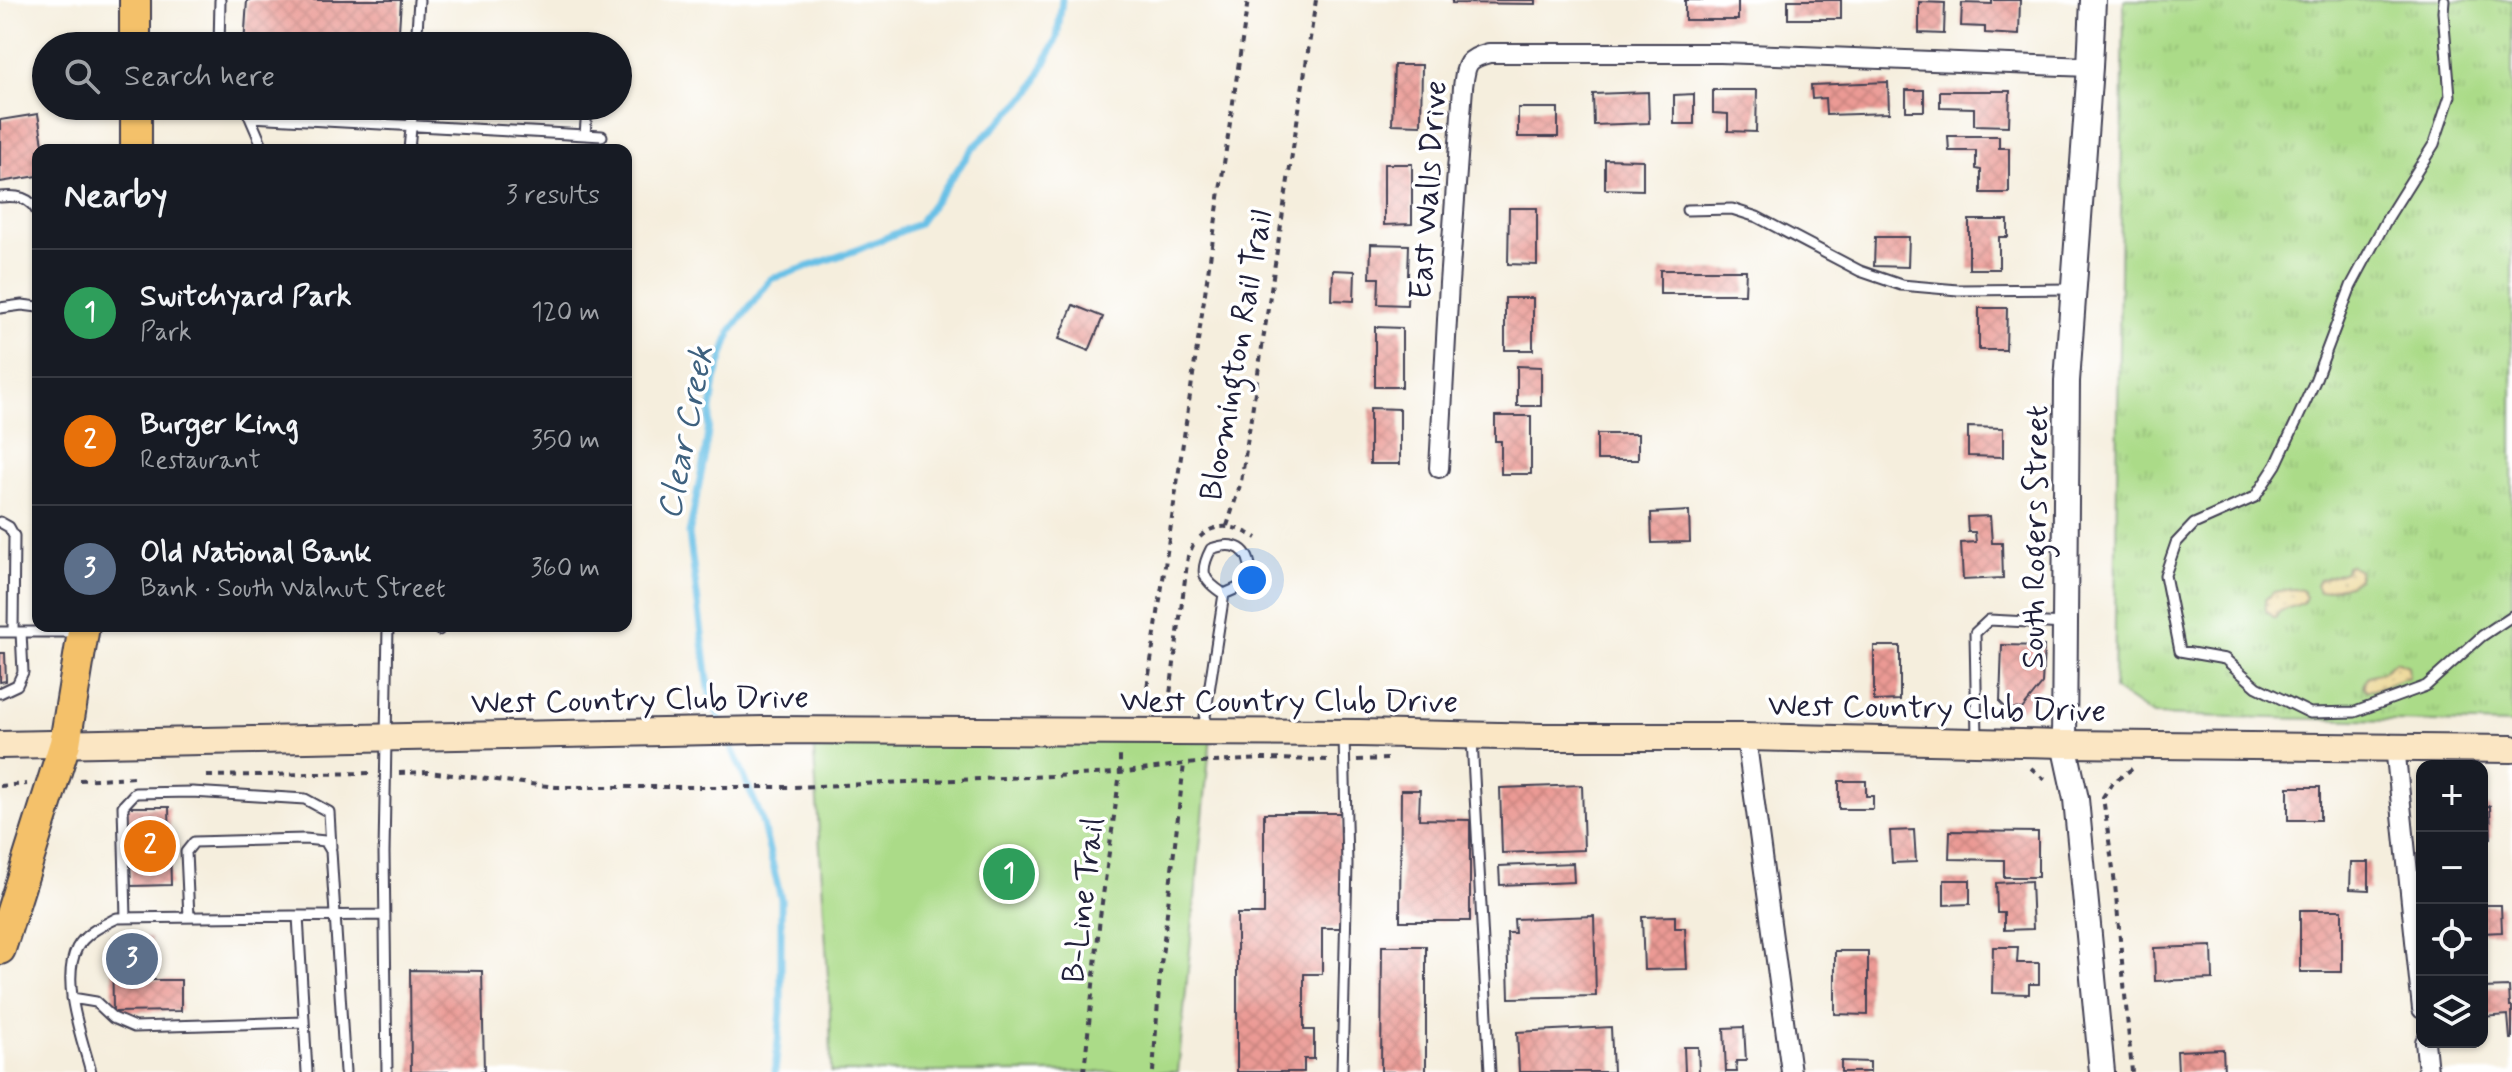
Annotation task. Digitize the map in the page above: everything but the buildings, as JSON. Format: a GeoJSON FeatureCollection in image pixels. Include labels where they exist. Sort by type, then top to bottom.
{"type":"FeatureCollection","features":[{"type":"Feature","properties":{"kind":"main road"},"geometry":{"type":"LineString","coordinates":[[135,0],[135,32]]}},
{"type":"Feature","properties":{"kind":"main road"},"geometry":{"type":"LineString","coordinates":[[136,120],[136,144]]}},
{"type":"Feature","properties":{"kind":"main road"},"geometry":{"type":"LineString","coordinates":[[0,949],[65,743],[84,632]]}},
{"type":"Feature","properties":{"kind":"main road","name":"West Country Club Drive"},"geometry":{"type":"LineString","coordinates":[[0,745],[764,730],[1202,731],[2512,749]]}},
{"type":"Feature","properties":{"kind":"street","name":"South Rogers Street"},"geometry":{"type":"LineString","coordinates":[[2093,0],[2067,381],[2064,744],[2076,799],[2102,1072]]}},
{"type":"Feature","properties":{"kind":"street","name":"East Walls Drive"},"geometry":{"type":"LineString","coordinates":[[1439,468],[1463,87],[1468,63],[1474,57],[1489,53],[1721,53],[2090,67]]}},
{"type":"Feature","properties":{"kind":"street"},"geometry":{"type":"LineString","coordinates":[[1746,737],[1791,1072]]}},
{"type":"Feature","properties":{"kind":"street"},"geometry":{"type":"LineString","coordinates":[[2395,746],[2419,976]]}},
{"type":"Feature","properties":{"kind":"street"},"geometry":{"type":"LineString","coordinates":[[2426,1048],[2428,1072]]}},
{"type":"Feature","properties":{"kind":"lane"},"geometry":{"type":"LineString","coordinates":[[219,32],[220,0]]}},
{"type":"Feature","properties":{"kind":"lane"},"geometry":{"type":"LineString","coordinates":[[417,32],[419,0]]}},
{"type":"Feature","properties":{"kind":"lane"},"geometry":{"type":"LineString","coordinates":[[2444,0],[2450,96],[2434,144],[2387,219],[2351,286],[2315,381],[2276,465],[2255,497],[2194,524],[2176,543],[2165,575],[2180,651],[2225,659],[2257,687],[2310,713],[2355,712],[2426,686],[2482,636],[2512,616]]}},
{"type":"Feature","properties":{"kind":"lane"},"geometry":{"type":"LineString","coordinates":[[252,120],[261,144]]}},
{"type":"Feature","properties":{"kind":"lane"},"geometry":{"type":"LineString","coordinates":[[311,120],[602,136]]}},
{"type":"Feature","properties":{"kind":"lane"},"geometry":{"type":"LineString","coordinates":[[410,144],[412,120]]}},
{"type":"Feature","properties":{"kind":"lane"},"geometry":{"type":"LineString","coordinates":[[585,135],[586,120]]}},
{"type":"Feature","properties":{"kind":"lane"},"geometry":{"type":"LineString","coordinates":[[0,197],[15,195],[32,204]]}},
{"type":"Feature","properties":{"kind":"lane"},"geometry":{"type":"LineString","coordinates":[[1687,210],[1732,209],[1757,217],[1860,271],[1901,285],[1958,290],[2074,289]]}},
{"type":"Feature","properties":{"kind":"lane"},"geometry":{"type":"LineString","coordinates":[[0,308],[32,306]]}},
{"type":"Feature","properties":{"kind":"lane"},"geometry":{"type":"LineString","coordinates":[[0,522],[9,527],[14,536],[17,632],[23,672],[17,685],[0,693]]}},
{"type":"Feature","properties":{"kind":"lane"},"geometry":{"type":"LineString","coordinates":[[1224,544],[1242,549],[1250,560],[1251,574],[1240,587],[1224,594],[1209,585],[1204,575],[1205,560],[1211,549],[1224,544]]}},
{"type":"Feature","properties":{"kind":"lane"},"geometry":{"type":"LineString","coordinates":[[1202,731],[1224,594]]}},
{"type":"Feature","properties":{"kind":"lane"},"geometry":{"type":"LineString","coordinates":[[1977,742],[1975,633],[1989,620],[2065,624]]}},
{"type":"Feature","properties":{"kind":"lane"},"geometry":{"type":"LineString","coordinates":[[0,632],[32,631]]}},
{"type":"Feature","properties":{"kind":"lane"},"geometry":{"type":"LineString","coordinates":[[387,1072],[388,632]]}},
{"type":"Feature","properties":{"kind":"lane"},"geometry":{"type":"LineString","coordinates":[[1342,1072],[1347,864],[1343,733]]}},
{"type":"Feature","properties":{"kind":"lane"},"geometry":{"type":"LineString","coordinates":[[1471,735],[1490,1072]]}},
{"type":"Feature","properties":{"kind":"lane"},"geometry":{"type":"LineString","coordinates":[[126,918],[123,806],[135,793],[192,792],[305,799],[329,812],[345,1072]]}},
{"type":"Feature","properties":{"kind":"lane"},"geometry":{"type":"LineString","coordinates":[[189,917],[186,852],[194,842],[305,839],[325,841],[331,851]]}},
{"type":"Feature","properties":{"kind":"lane"},"geometry":{"type":"LineString","coordinates":[[91,1072],[72,998],[71,974],[77,948],[93,931],[117,918],[385,915]]}},
{"type":"Feature","properties":{"kind":"lane"},"geometry":{"type":"LineString","coordinates":[[298,916],[307,1072]]}},
{"type":"Feature","properties":{"kind":"lane"},"geometry":{"type":"LineString","coordinates":[[72,998],[96,1002],[113,1018],[134,1027],[304,1022]]}},
{"type":"Feature","properties":{"kind":"path"},"geometry":{"type":"LineString","coordinates":[[1148,733],[1145,702],[1248,0]]}},
{"type":"Feature","properties":{"kind":"path","name":"Bloomington Rail Trail"},"geometry":{"type":"LineString","coordinates":[[1145,702],[1169,702],[1188,556],[1196,540],[1207,530],[1227,525],[1241,482],[1316,0]]}},
{"type":"Feature","properties":{"kind":"path"},"geometry":{"type":"LineString","coordinates":[[1127,701],[1145,702]]}},
{"type":"Feature","properties":{"kind":"path","name":"B-Line Trail"},"geometry":{"type":"LineString","coordinates":[[1084,1072],[1100,917],[1120,773],[1120,733]]}},
{"type":"Feature","properties":{"kind":"path"},"geometry":{"type":"LineString","coordinates":[[668,789],[793,787],[1120,773],[1184,764],[1261,759],[1400,759]]}},
{"type":"Feature","properties":{"kind":"path"},"geometry":{"type":"LineString","coordinates":[[1153,1072],[1160,974],[1184,764]]}},
{"type":"Feature","properties":{"kind":"path"},"geometry":{"type":"LineString","coordinates":[[2028,767],[2050,784],[2055,795],[2076,799],[2103,797]]}},
{"type":"Feature","properties":{"kind":"path"},"geometry":{"type":"LineString","coordinates":[[2132,1072],[2115,884],[2103,797],[2112,783],[2134,769]]}},
{"type":"Feature","properties":{"kind":"green space"},"geometry":{"type":"Polygon","coordinates":[[[2124,0],[2512,0],[2512,724],[2153,715],[2114,689],[2124,0]]]}},
{"type":"Feature","properties":{"kind":"green space"},"geometry":{"type":"Polygon","coordinates":[[[1212,725],[1178,1072],[831,1072],[813,738],[1212,725]]]}},
{"type":"Feature","properties":{"kind":"sand"},"geometry":{"type":"Polygon","coordinates":[[[2346,566],[2359,570],[2359,579],[2349,585],[2319,592],[2316,585],[2319,580],[2345,571],[2346,566]]]}},
{"type":"Feature","properties":{"kind":"sand"},"geometry":{"type":"Polygon","coordinates":[[[2302,590],[2306,597],[2303,603],[2280,611],[2275,618],[2266,611],[2265,600],[2273,592],[2302,590]]]}},
{"type":"Feature","properties":{"kind":"sand"},"geometry":{"type":"Polygon","coordinates":[[[2396,661],[2408,666],[2409,677],[2366,690],[2363,685],[2368,676],[2382,672],[2396,661]]]}},
{"type":"Feature","properties":{"kind":"waterway","name":"Clear Creek"},"geometry":{"type":"LineString","coordinates":[[722,725],[710,696],[689,534],[705,454],[715,380],[731,331],[771,279],[857,250],[918,224],[973,148],[1031,92],[1057,38],[1062,0]]}},
{"type":"Feature","properties":{"kind":"waterway","name":"Clear Creek"},"geometry":{"type":"LineString","coordinates":[[727,736],[761,817],[781,899],[781,1011],[775,1072]]}},
{"type":"Feature","properties":{"kind":"place","name":"Burger King"},"geometry":{"type":"Point","coordinates":[150,846]}},
{"type":"Feature","properties":{"kind":"place","name":"Switchyard Park"},"geometry":{"type":"Point","coordinates":[1009,874]}},
{"type":"Feature","properties":{"kind":"place","name":"Old National Bank"},"geometry":{"type":"Point","coordinates":[132,959]}}]}
